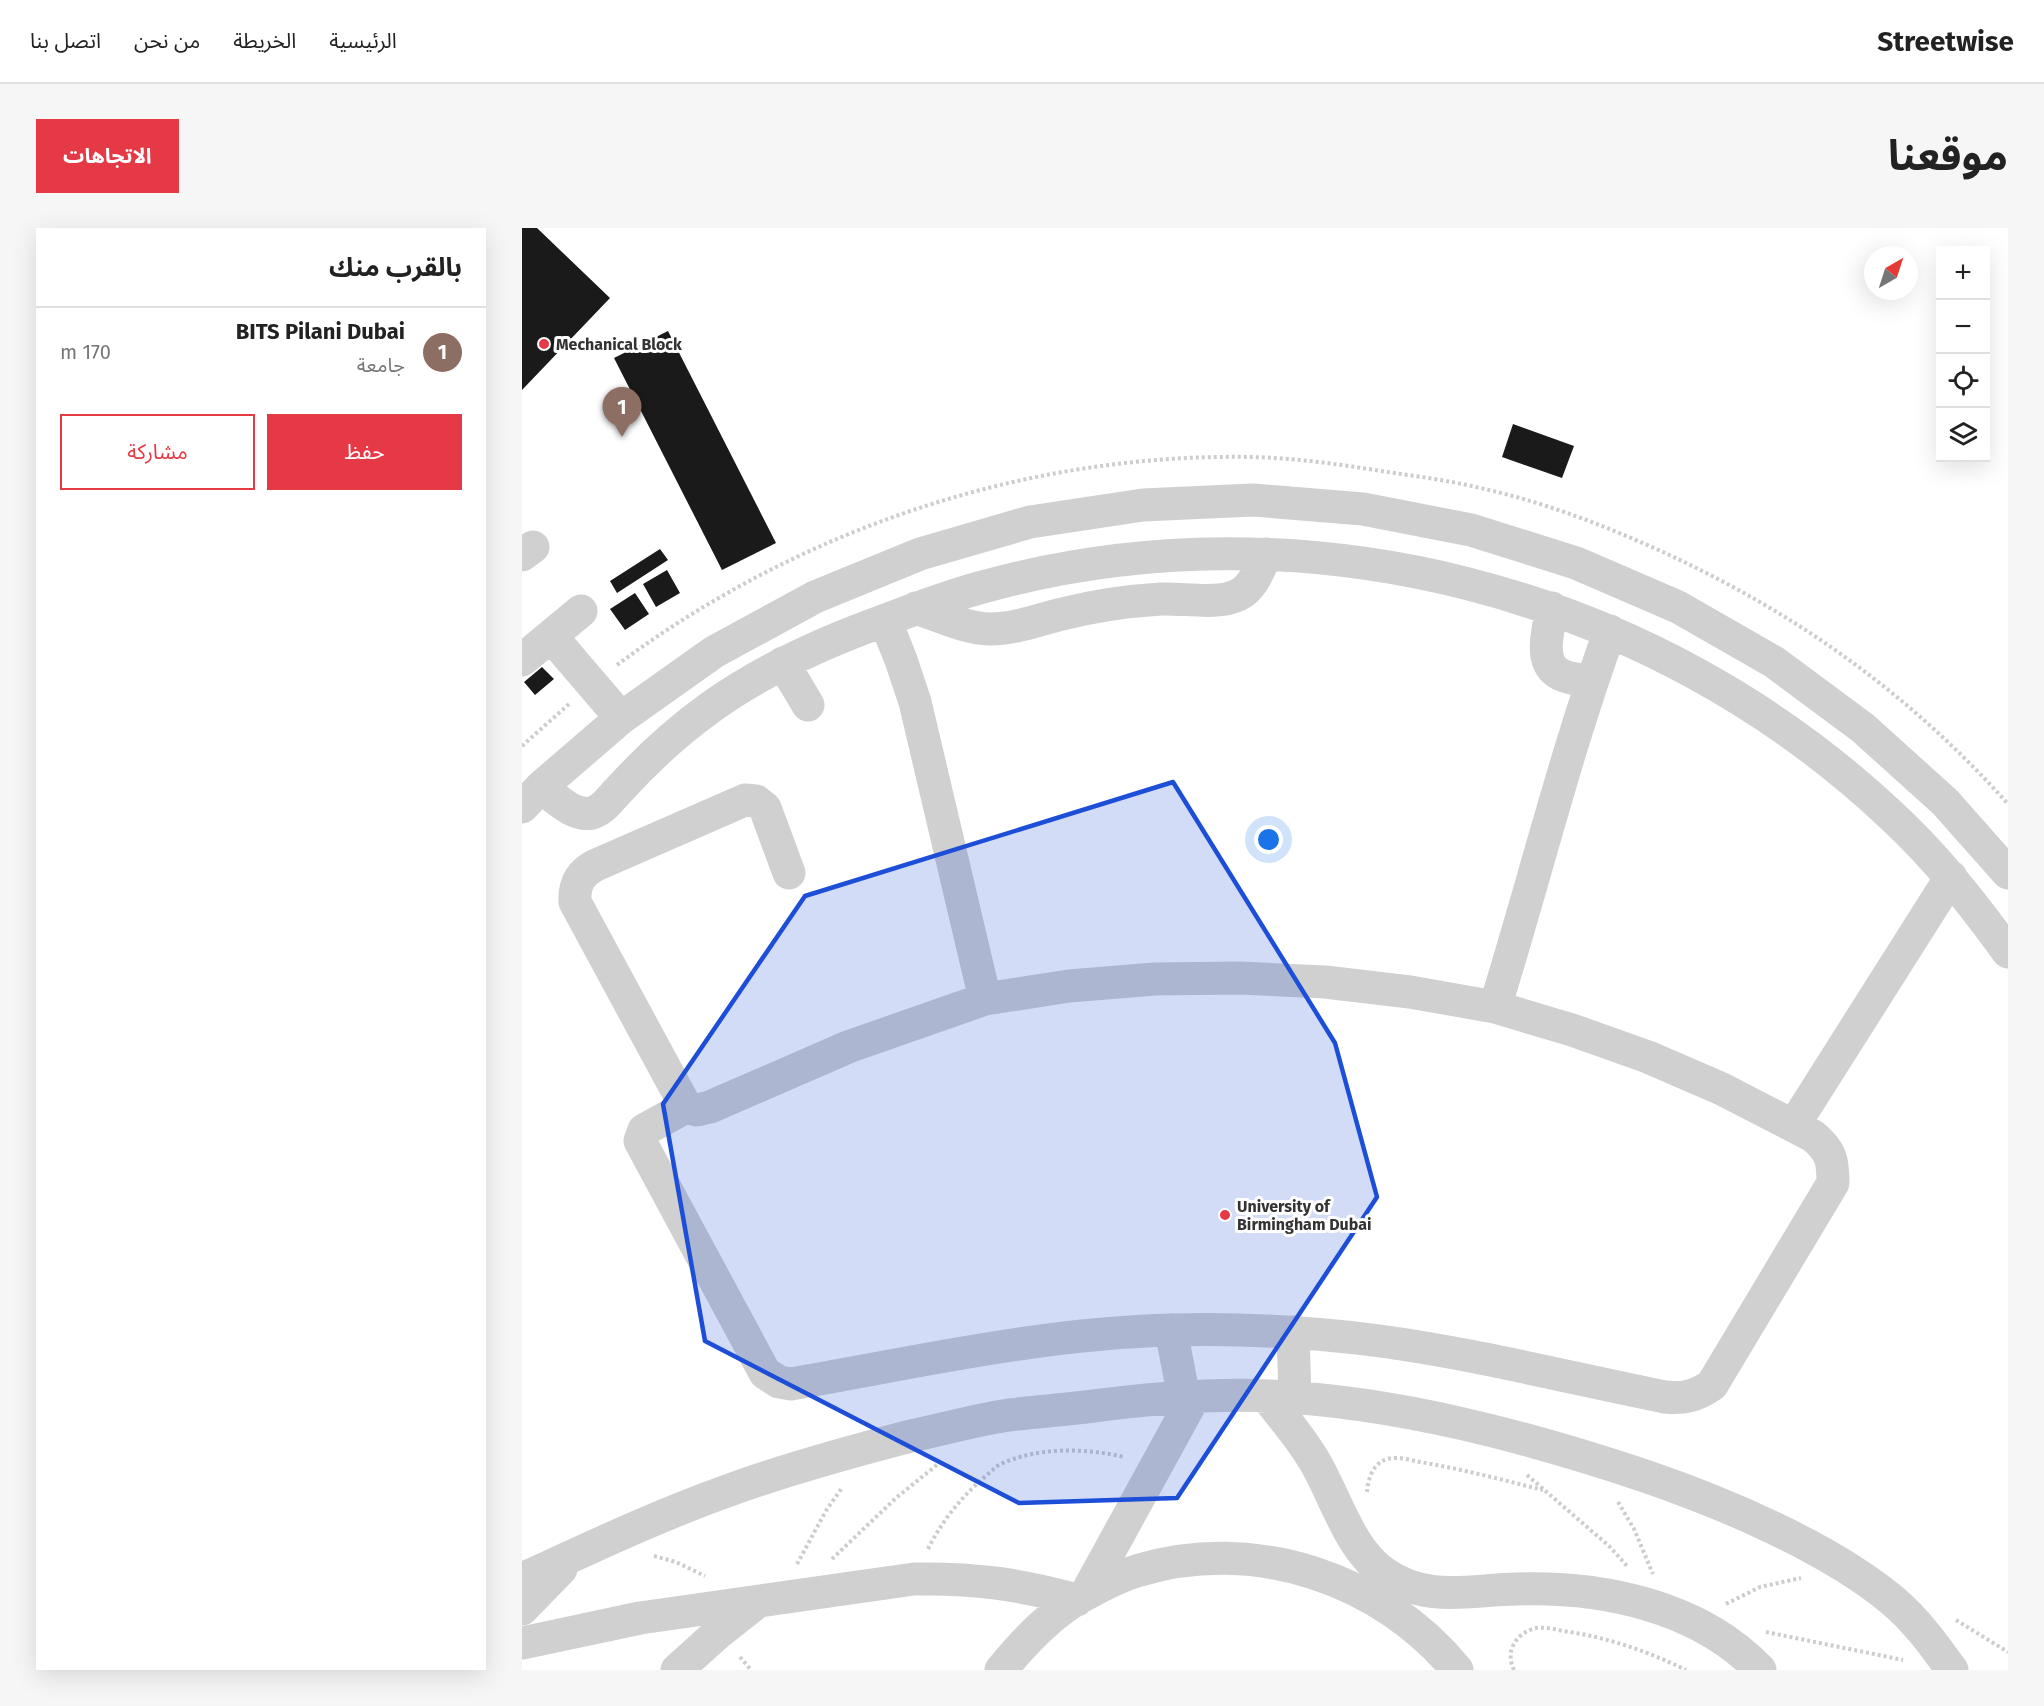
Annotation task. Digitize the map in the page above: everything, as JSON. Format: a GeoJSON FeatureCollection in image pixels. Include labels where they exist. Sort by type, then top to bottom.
{"type":"FeatureCollection","features":[{"type":"Feature","properties":{"kind":"street"},"geometry":{"type":"LineString","coordinates":[[2008,873],[1945,802],[1863,728],[1773,663],[1678,607],[1576,563],[1471,530],[1363,509],[1253,500],[1143,505],[1030,522],[920,554],[815,597],[714,652],[621,718],[532,797],[578,813],[589,814],[600,810],[642,764],[679,731],[721,700],[783,663],[850,632],[916,608],[1001,582],[1110,561],[1176,555],[1266,554],[1318,558],[1393,567],[1467,583],[1552,608],[1678,662],[1743,700],[1796,736],[1847,776],[1895,819],[1951,877],[2008,952]]}},
{"type":"Feature","properties":{"kind":"street"},"geometry":{"type":"LineString","coordinates":[[916,608],[973,627],[990,628],[1023,624],[1113,603],[1164,599],[1226,600],[1239,595],[1251,585],[1266,554]]}},
{"type":"Feature","properties":{"kind":"street"},"geometry":{"type":"LineString","coordinates":[[1552,608],[1545,652],[1550,665],[1560,675],[1574,680],[1592,680]]}},
{"type":"Feature","properties":{"kind":"street"},"geometry":{"type":"LineString","coordinates":[[522,660],[581,611]]}},
{"type":"Feature","properties":{"kind":"street"},"geometry":{"type":"LineString","coordinates":[[885,620],[902,660],[915,702],[985,999]]}},
{"type":"Feature","properties":{"kind":"street"},"geometry":{"type":"LineString","coordinates":[[1495,1007],[1592,680],[1610,631]]}},
{"type":"Feature","properties":{"kind":"street"},"geometry":{"type":"LineString","coordinates":[[551,636],[621,718]]}},
{"type":"Feature","properties":{"kind":"street"},"geometry":{"type":"LineString","coordinates":[[783,663],[808,705]]}},
{"type":"Feature","properties":{"kind":"street"},"geometry":{"type":"LineString","coordinates":[[686,1107],[575,902],[574,890],[578,879],[585,870],[745,800],[756,801],[765,808],[789,873]]}},
{"type":"Feature","properties":{"kind":"street"},"geometry":{"type":"LineString","coordinates":[[1794,1125],[1951,877]]}},
{"type":"Feature","properties":{"kind":"street"},"geometry":{"type":"LineString","coordinates":[[1240,978],[1326,982],[1410,992],[1495,1007],[1572,1030],[1722,1089],[1794,1125],[1824,1146],[1833,1163],[1833,1183],[1722,1370],[1712,1384],[1698,1394],[1682,1399],[1665,1397],[1468,1356],[1392,1343],[1293,1332],[1172,1330],[1096,1334],[1022,1343],[792,1384],[779,1382],[765,1373],[640,1141],[644,1130],[686,1107],[697,1110],[710,1107],[848,1047],[985,999],[1069,986],[1155,980],[1240,978]]}},
{"type":"Feature","properties":{"kind":"street"},"geometry":{"type":"LineString","coordinates":[[1081,1597],[1155,1469],[1189,1397],[1172,1330]]}},
{"type":"Feature","properties":{"kind":"street"},"geometry":{"type":"LineString","coordinates":[[1293,1332],[1281,1397],[1354,1538],[1382,1572],[1401,1584],[1444,1594],[1560,1588],[1608,1595],[1659,1609],[1705,1628],[1760,1670]]}},
{"type":"Feature","properties":{"kind":"street"},"geometry":{"type":"LineString","coordinates":[[522,1579],[661,1516],[729,1490],[876,1445],[1007,1416],[1122,1402],[1189,1397],[1281,1397],[1356,1404],[1472,1427],[1602,1462],[1730,1509],[1793,1538],[1851,1571],[1893,1601],[1929,1637],[1952,1670]]}},
{"type":"Feature","properties":{"kind":"street"},"geometry":{"type":"LineString","coordinates":[[522,1609],[580,1552]]}},
{"type":"Feature","properties":{"kind":"street"},"geometry":{"type":"LineString","coordinates":[[1001,1670],[1048,1620],[1081,1597],[1139,1570],[1196,1559],[1254,1559],[1311,1571],[1353,1587],[1390,1609],[1425,1636],[1456,1670]]}},
{"type":"Feature","properties":{"kind":"street"},"geometry":{"type":"LineString","coordinates":[[522,1643],[640,1618],[914,1579],[955,1578],[996,1581],[1081,1597]]}},
{"type":"Feature","properties":{"kind":"street"},"geometry":{"type":"LineString","coordinates":[[677,1670],[718,1633],[779,1598]]}},
{"type":"Feature","properties":{"kind":"path"},"geometry":{"type":"LineString","coordinates":[[779,1598],[826,1509],[876,1445]]}},
{"type":"Feature","properties":{"kind":"path"},"geometry":{"type":"LineString","coordinates":[[914,1579],[931,1543],[949,1514],[976,1485],[1000,1464],[1028,1455],[1082,1451],[1131,1458],[1155,1469]]}},
{"type":"Feature","properties":{"kind":"path"},"geometry":{"type":"LineString","coordinates":[[1369,1500],[1367,1491],[1369,1479],[1375,1467],[1387,1459],[1403,1458],[1544,1490]]}},
{"type":"Feature","properties":{"kind":"path"},"geometry":{"type":"LineString","coordinates":[[779,1598],[941,1462]]}},
{"type":"Feature","properties":{"kind":"path"},"geometry":{"type":"LineString","coordinates":[[1526,1474],[1622,1560],[1659,1609]]}},
{"type":"Feature","properties":{"kind":"path"},"geometry":{"type":"LineString","coordinates":[[1617,1502],[1634,1529],[1651,1569],[1659,1609]]}},
{"type":"Feature","properties":{"kind":"path"},"geometry":{"type":"LineString","coordinates":[[646,1554],[676,1562],[714,1580]]}},
{"type":"Feature","properties":{"kind":"path"},"geometry":{"type":"LineString","coordinates":[[1705,1628],[1735,1599],[1760,1587],[1783,1581],[1851,1571]]}},
{"type":"Feature","properties":{"kind":"path"},"geometry":{"type":"LineString","coordinates":[[1514,1670],[1511,1664],[1512,1648],[1524,1633],[1535,1628],[1586,1634],[1623,1644],[1686,1670]]}},
{"type":"Feature","properties":{"kind":"path"},"geometry":{"type":"LineString","coordinates":[[1705,1628],[1768,1632],[1907,1661]]}},
{"type":"Feature","properties":{"kind":"highlighted area"},"geometry":{"type":"Polygon","coordinates":[[[1173,782],[1335,1043],[1377,1197],[1177,1498],[1019,1503],[705,1341],[663,1104],[805,896],[1173,782]]]}},
{"type":"Feature","properties":{"kind":"building","name":"Mechanical Block"},"geometry":{"type":"Polygon","coordinates":[[[522,228],[537,228],[610,298],[522,390],[522,228]]]}},
{"type":"Feature","properties":{"kind":"building"},"geometry":{"type":"Polygon","coordinates":[[[668,331],[776,543],[722,570],[614,358],[668,331]]]}},
{"type":"Feature","properties":{"kind":"building"},"geometry":{"type":"Polygon","coordinates":[[[1513,424],[1574,446],[1562,478],[1502,457],[1513,424]]]}},
{"type":"Feature","properties":{"kind":"building"},"geometry":{"type":"Polygon","coordinates":[[[660,549],[668,560],[617,593],[610,581],[660,549]]]}},
{"type":"Feature","properties":{"kind":"building"},"geometry":{"type":"Polygon","coordinates":[[[667,570],[680,593],[656,607],[643,584],[667,570]]]}},
{"type":"Feature","properties":{"kind":"building"},"geometry":{"type":"Polygon","coordinates":[[[635,593],[649,614],[625,630],[610,609],[635,593]]]}},
{"type":"Feature","properties":{"kind":"building"},"geometry":{"type":"Polygon","coordinates":[[[542,667],[554,679],[535,695],[524,682],[542,667]]]}},
{"type":"Feature","properties":{"kind":"place","name":"Mechanical Block"},"geometry":{"type":"Point","coordinates":[544,344]}},
{"type":"Feature","properties":{"kind":"place","name":"BITS Pilani Dubai"},"geometry":{"type":"Point","coordinates":[622,437]}},
{"type":"Feature","properties":{"kind":"place","name":"University of Birmingham Dubai"},"geometry":{"type":"Point","coordinates":[1225,1215]}}]}
